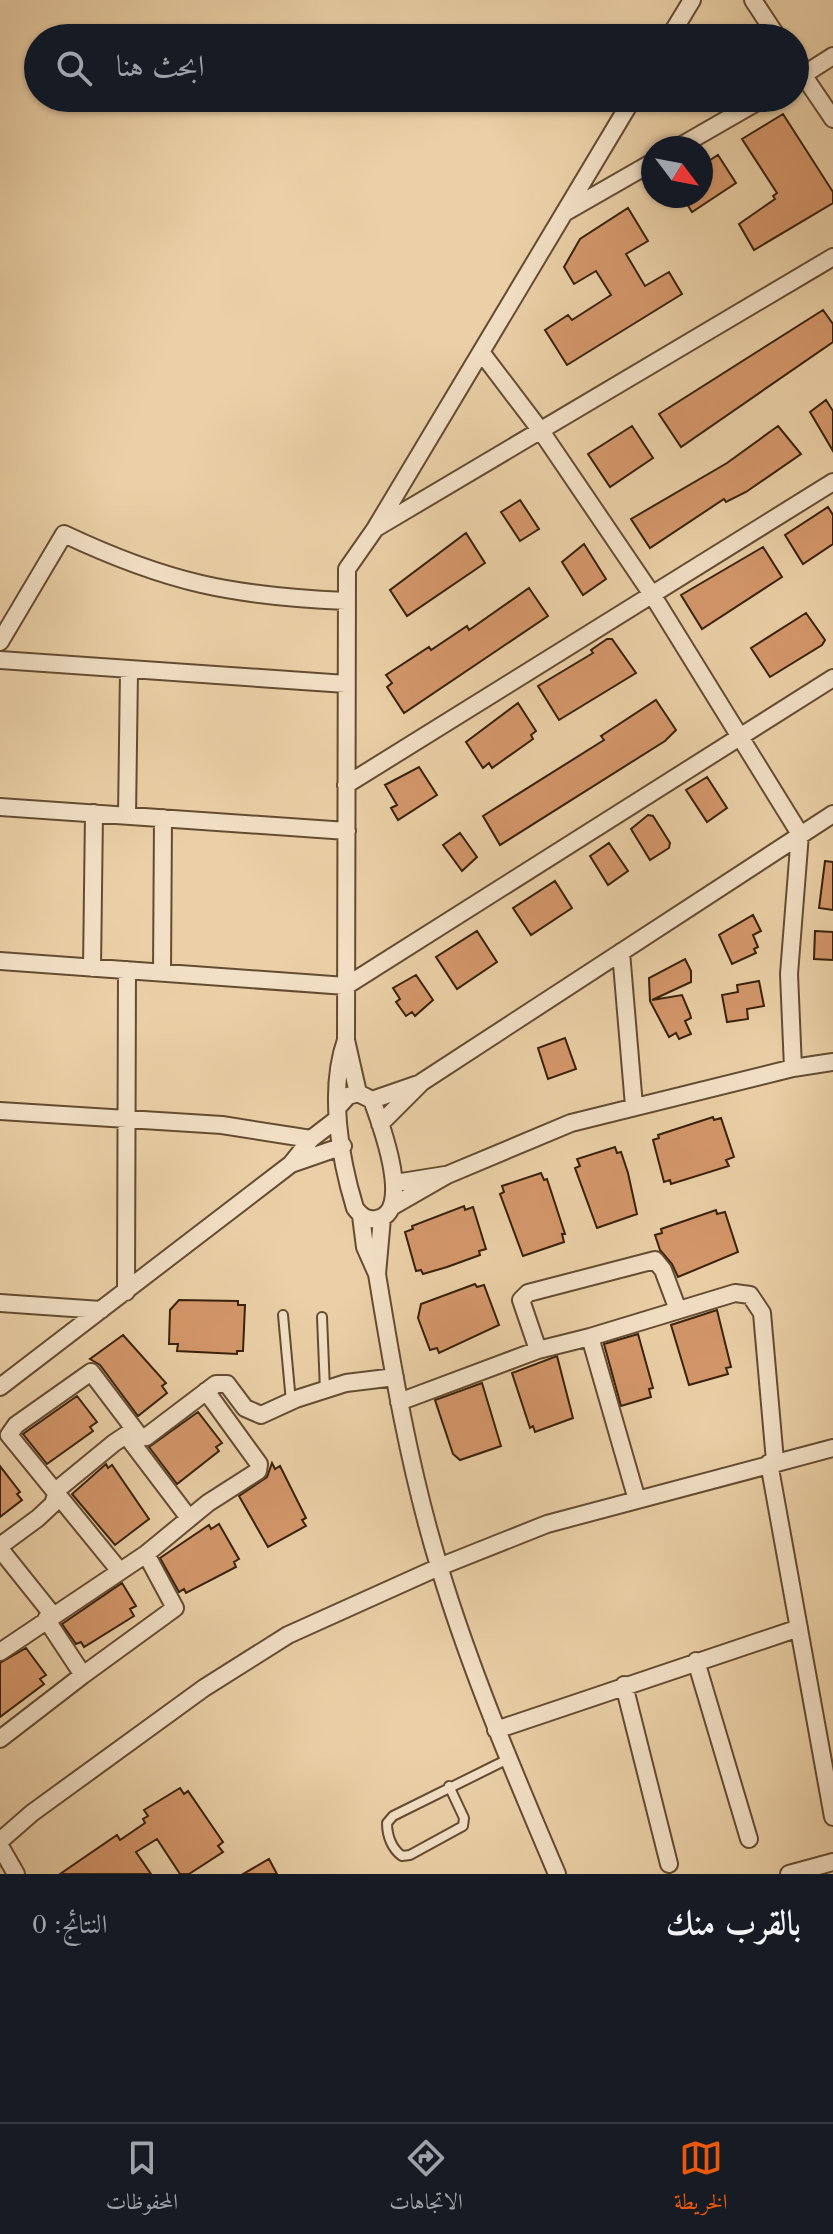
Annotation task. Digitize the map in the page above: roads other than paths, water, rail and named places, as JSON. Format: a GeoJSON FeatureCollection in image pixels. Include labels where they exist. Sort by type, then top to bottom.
{"type":"FeatureCollection","features":[{"type":"Feature","properties":{"kind":"street"},"geometry":{"type":"LineString","coordinates":[[677,24],[692,0]]}},
{"type":"Feature","properties":{"kind":"street"},"geometry":{"type":"LineString","coordinates":[[753,0],[769,24]]}},
{"type":"Feature","properties":{"kind":"street"},"geometry":{"type":"LineString","coordinates":[[809,68],[833,56]]}},
{"type":"Feature","properties":{"kind":"street"},"geometry":{"type":"LineString","coordinates":[[809,87],[833,119]]}},
{"type":"Feature","properties":{"kind":"street"},"geometry":{"type":"LineString","coordinates":[[377,1274],[395,1183],[380,1124],[365,1096],[346,1040],[347,569],[375,529],[625,112]]}},
{"type":"Feature","properties":{"kind":"street"},"geometry":{"type":"LineString","coordinates":[[698,136],[740,112]]}},
{"type":"Feature","properties":{"kind":"street"},"geometry":{"type":"LineString","coordinates":[[564,214],[641,169]]}},
{"type":"Feature","properties":{"kind":"street"},"geometry":{"type":"LineString","coordinates":[[375,529],[833,257]]}},
{"type":"Feature","properties":{"kind":"street"},"geometry":{"type":"LineString","coordinates":[[481,352],[541,431],[653,596],[800,834],[789,974],[793,1068]]}},
{"type":"Feature","properties":{"kind":"street"},"geometry":{"type":"LineString","coordinates":[[346,785],[833,482]]}},
{"type":"Feature","properties":{"kind":"street"},"geometry":{"type":"LineString","coordinates":[[0,642],[64,534],[153,573],[190,583],[272,598],[346,601]]}},
{"type":"Feature","properties":{"kind":"street"},"geometry":{"type":"LineString","coordinates":[[0,660],[346,684]]}},
{"type":"Feature","properties":{"kind":"street"},"geometry":{"type":"LineString","coordinates":[[127,816],[129,671]]}},
{"type":"Feature","properties":{"kind":"street"},"geometry":{"type":"LineString","coordinates":[[0,961],[346,986],[833,678]]}},
{"type":"Feature","properties":{"kind":"street"},"geometry":{"type":"LineString","coordinates":[[0,807],[347,831]]}},
{"type":"Feature","properties":{"kind":"street"},"geometry":{"type":"LineString","coordinates":[[92,968],[94,813]]}},
{"type":"Feature","properties":{"kind":"street"},"geometry":{"type":"LineString","coordinates":[[380,1124],[422,1082],[833,814]]}},
{"type":"Feature","properties":{"kind":"street"},"geometry":{"type":"LineString","coordinates":[[162,973],[163,818]]}},
{"type":"Feature","properties":{"kind":"street"},"geometry":{"type":"LineString","coordinates":[[621,952],[634,1106]]}},
{"type":"Feature","properties":{"kind":"street"},"geometry":{"type":"LineString","coordinates":[[126,1292],[127,970]]}},
{"type":"Feature","properties":{"kind":"street"},"geometry":{"type":"LineString","coordinates":[[346,1040],[338,1061],[338,1112],[352,1199],[361,1216],[365,1247],[377,1274],[399,1402],[439,1567],[496,1730],[557,1874]]}},
{"type":"Feature","properties":{"kind":"street"},"geometry":{"type":"LineString","coordinates":[[361,1216],[370,1220],[388,1212],[447,1175],[531,1137],[634,1106],[793,1068],[833,1062]]}},
{"type":"Feature","properties":{"kind":"street"},"geometry":{"type":"LineString","coordinates":[[0,1387],[291,1164],[338,1112],[348,1096],[365,1096],[422,1082]]}},
{"type":"Feature","properties":{"kind":"street"},"geometry":{"type":"LineString","coordinates":[[0,1111],[222,1125],[311,1139]]}},
{"type":"Feature","properties":{"kind":"street"},"geometry":{"type":"LineString","coordinates":[[291,1164],[343,1146]]}},
{"type":"Feature","properties":{"kind":"street"},"geometry":{"type":"LineString","coordinates":[[395,1183],[447,1175]]}},
{"type":"Feature","properties":{"kind":"street"},"geometry":{"type":"LineString","coordinates":[[538,1350],[521,1300],[528,1293],[655,1260],[663,1270],[678,1310]]}},
{"type":"Feature","properties":{"kind":"street"},"geometry":{"type":"LineString","coordinates":[[399,1402],[538,1350],[735,1293],[744,1293],[758,1302],[772,1462],[833,1817]]}},
{"type":"Feature","properties":{"kind":"street"},"geometry":{"type":"LineString","coordinates":[[0,1303],[101,1310]]}},
{"type":"Feature","properties":{"kind":"street"},"geometry":{"type":"LineString","coordinates":[[590,1337],[637,1500]]}},
{"type":"Feature","properties":{"kind":"street"},"geometry":{"type":"LineString","coordinates":[[119,1570],[10,1438],[10,1430],[87,1372],[97,1377],[189,1518]]}},
{"type":"Feature","properties":{"kind":"street"},"geometry":{"type":"LineString","coordinates":[[83,1675],[49,1616],[0,1548],[50,1507],[64,1483],[216,1384],[227,1384],[245,1408],[256,1414],[346,1383],[395,1377]]}},
{"type":"Feature","properties":{"kind":"street"},"geometry":{"type":"LineString","coordinates":[[0,1652],[49,1616],[146,1554],[189,1518],[259,1468],[206,1391]]}},
{"type":"Feature","properties":{"kind":"street"},"geometry":{"type":"LineString","coordinates":[[16,1874],[0,1844],[32,1813],[204,1688],[276,1642],[439,1567],[547,1524],[833,1448]]}},
{"type":"Feature","properties":{"kind":"street"},"geometry":{"type":"LineString","coordinates":[[0,1739],[175,1608],[146,1554]]}},
{"type":"Feature","properties":{"kind":"street"},"geometry":{"type":"LineString","coordinates":[[496,1730],[799,1628]]}},
{"type":"Feature","properties":{"kind":"street"},"geometry":{"type":"LineString","coordinates":[[696,1661],[749,1839]]}},
{"type":"Feature","properties":{"kind":"street"},"geometry":{"type":"LineString","coordinates":[[624,1685],[669,1864]]}},
{"type":"Feature","properties":{"kind":"street"},"geometry":{"type":"LineString","coordinates":[[789,1874],[833,1862]]}},
{"type":"Feature","properties":{"kind":"lane"},"geometry":{"type":"LineString","coordinates":[[283,1315],[291,1402]]}},
{"type":"Feature","properties":{"kind":"lane"},"geometry":{"type":"LineString","coordinates":[[322,1317],[325,1390]]}},
{"type":"Feature","properties":{"kind":"lane"},"geometry":{"type":"LineString","coordinates":[[449,1786],[464,1818],[463,1826],[410,1855],[402,1856],[396,1852],[387,1832],[387,1823],[393,1816],[449,1786],[508,1759]]}}]}
